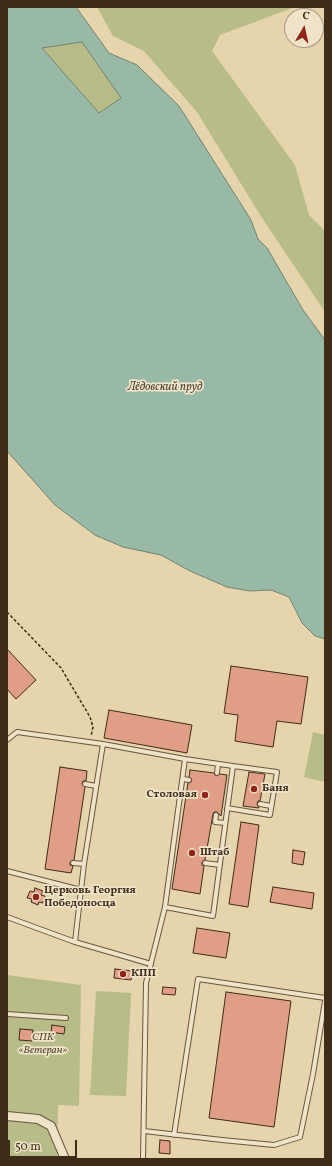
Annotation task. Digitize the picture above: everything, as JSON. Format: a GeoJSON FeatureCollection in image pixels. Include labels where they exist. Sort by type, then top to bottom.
{"type":"FeatureCollection","features":[{"type":"Feature","properties":{"kind":"street"},"geometry":{"type":"LineString","coordinates":[[7,1116],[38,1119],[51,1126],[64,1159]]}},
{"type":"Feature","properties":{"kind":"lane"},"geometry":{"type":"LineString","coordinates":[[7,740],[16,732],[103,744],[262,772],[277,772],[270,816],[227,808]]}},
{"type":"Feature","properties":{"kind":"lane"},"geometry":{"type":"LineString","coordinates":[[75,942],[84,864],[103,744]]}},
{"type":"Feature","properties":{"kind":"lane"},"geometry":{"type":"LineString","coordinates":[[143,1159],[146,983],[165,907],[185,759]]}},
{"type":"Feature","properties":{"kind":"lane"},"geometry":{"type":"LineString","coordinates":[[217,773],[218,764]]}},
{"type":"Feature","properties":{"kind":"lane"},"geometry":{"type":"LineString","coordinates":[[165,907],[213,916],[233,766]]}},
{"type":"Feature","properties":{"kind":"lane"},"geometry":{"type":"LineString","coordinates":[[183,779],[189,780]]}},
{"type":"Feature","properties":{"kind":"lane"},"geometry":{"type":"LineString","coordinates":[[85,784],[96,786]]}},
{"type":"Feature","properties":{"kind":"lane"},"geometry":{"type":"LineString","coordinates":[[260,804],[271,806]]}},
{"type":"Feature","properties":{"kind":"lane"},"geometry":{"type":"LineString","coordinates":[[216,815],[215,822],[225,824]]}},
{"type":"Feature","properties":{"kind":"lane"},"geometry":{"type":"LineString","coordinates":[[73,863],[84,864]]}},
{"type":"Feature","properties":{"kind":"lane"},"geometry":{"type":"LineString","coordinates":[[205,863],[220,865]]}},
{"type":"Feature","properties":{"kind":"lane"},"geometry":{"type":"LineString","coordinates":[[7,871],[81,890]]}},
{"type":"Feature","properties":{"kind":"lane"},"geometry":{"type":"LineString","coordinates":[[7,917],[75,942],[151,964]]}},
{"type":"Feature","properties":{"kind":"lane"},"geometry":{"type":"LineString","coordinates":[[174,1135],[198,980],[325,998]]}},
{"type":"Feature","properties":{"kind":"lane"},"geometry":{"type":"LineString","coordinates":[[144,1130],[174,1135],[274,1144],[300,1137],[314,1074],[325,1001]]}},
{"type":"Feature","properties":{"kind":"lane"},"geometry":{"type":"LineString","coordinates":[[7,1014],[66,1018]]}},
{"type":"Feature","properties":{"kind":"path"},"geometry":{"type":"LineString","coordinates":[[7,612],[61,668],[90,717],[93,727],[90,742]]}},
{"type":"Feature","properties":{"kind":"green space"},"geometry":{"type":"Polygon","coordinates":[[[97,7],[295,7],[284,8],[284,11],[220,35],[212,51],[295,165],[309,215],[325,231],[325,312],[262,218],[197,112],[144,51],[113,36],[97,7]]]}},
{"type":"Feature","properties":{"kind":"green space"},"geometry":{"type":"Polygon","coordinates":[[[82,42],[121,98],[99,113],[42,48],[82,42]]]}},
{"type":"Feature","properties":{"kind":"green space"},"geometry":{"type":"Polygon","coordinates":[[[313,732],[325,735],[325,782],[304,777],[313,732]]]}},
{"type":"Feature","properties":{"kind":"green space","name":"СПК «Ветеран»"},"geometry":{"type":"Polygon","coordinates":[[[7,975],[81,985],[79,1106],[58,1105],[57,1159],[7,1159],[7,975]]]}},
{"type":"Feature","properties":{"kind":"green space"},"geometry":{"type":"Polygon","coordinates":[[[96,991],[131,993],[126,1096],[90,1095],[96,991]]]}},
{"type":"Feature","properties":{"kind":"water","name":"Лёдовский пруд"},"geometry":{"type":"Polygon","coordinates":[[[7,7],[76,7],[109,53],[137,65],[179,106],[251,220],[258,239],[267,248],[303,310],[325,340],[325,639],[315,636],[302,623],[289,597],[271,590],[250,591],[227,587],[190,571],[161,555],[123,547],[95,535],[55,505],[7,451],[7,7]],[[82,42],[42,48],[99,113],[121,98],[82,42]]]}},
{"type":"Feature","properties":{"kind":"building"},"geometry":{"type":"Polygon","coordinates":[[[7,649],[36,680],[16,699],[7,689],[7,649]]]}},
{"type":"Feature","properties":{"kind":"building"},"geometry":{"type":"Polygon","coordinates":[[[231,666],[308,677],[301,724],[277,721],[273,747],[235,741],[238,715],[224,713],[231,666]]]}},
{"type":"Feature","properties":{"kind":"building"},"geometry":{"type":"Polygon","coordinates":[[[109,710],[192,725],[187,753],[104,738],[109,710]]]}},
{"type":"Feature","properties":{"kind":"building"},"geometry":{"type":"Polygon","coordinates":[[[60,767],[87,771],[86,781],[83,781],[82,784],[85,787],[74,860],[70,862],[70,865],[73,866],[71,873],[45,869],[60,767]]]}},
{"type":"Feature","properties":{"kind":"building"},"geometry":{"type":"Polygon","coordinates":[[[190,770],[214,773],[216,776],[220,774],[227,775],[221,816],[217,812],[214,812],[213,814],[205,860],[202,862],[202,865],[204,866],[200,894],[172,889],[188,783],[192,780],[189,777],[190,770]]]}},
{"type":"Feature","properties":{"kind":"building","name":"Баня"},"geometry":{"type":"Polygon","coordinates":[[[249,772],[265,774],[260,801],[258,801],[257,804],[259,808],[243,806],[249,772]]]}},
{"type":"Feature","properties":{"kind":"building"},"geometry":{"type":"Polygon","coordinates":[[[241,822],[259,825],[248,907],[229,904],[241,822]]]}},
{"type":"Feature","properties":{"kind":"building"},"geometry":{"type":"Polygon","coordinates":[[[293,850],[305,852],[303,865],[292,863],[293,850]]]}},
{"type":"Feature","properties":{"kind":"building"},"geometry":{"type":"Polygon","coordinates":[[[273,887],[314,893],[312,909],[270,902],[273,887]]]}},
{"type":"Feature","properties":{"kind":"building","name":"Церковь Георгия Победоносца"},"geometry":{"type":"Polygon","coordinates":[[[35,888],[43,891],[41,895],[45,896],[43,903],[39,902],[38,905],[31,902],[32,899],[27,898],[30,891],[34,892],[35,888]]]}},
{"type":"Feature","properties":{"kind":"building"},"geometry":{"type":"Polygon","coordinates":[[[197,928],[230,933],[226,958],[193,953],[197,928]]]}},
{"type":"Feature","properties":{"kind":"building","name":"КПП"},"geometry":{"type":"Polygon","coordinates":[[[115,969],[133,971],[131,980],[114,978],[115,969]]]}},
{"type":"Feature","properties":{"kind":"building"},"geometry":{"type":"Polygon","coordinates":[[[163,987],[176,988],[175,995],[162,994],[163,987]]]}},
{"type":"Feature","properties":{"kind":"building"},"geometry":{"type":"Polygon","coordinates":[[[226,992],[291,1001],[274,1127],[209,1118],[226,992]]]}},
{"type":"Feature","properties":{"kind":"building"},"geometry":{"type":"Polygon","coordinates":[[[52,1025],[65,1027],[64,1034],[51,1032],[52,1025]]]}},
{"type":"Feature","properties":{"kind":"building"},"geometry":{"type":"Polygon","coordinates":[[[20,1029],[33,1030],[32,1041],[19,1040],[20,1029]]]}},
{"type":"Feature","properties":{"kind":"building"},"geometry":{"type":"Polygon","coordinates":[[[160,1140],[170,1141],[170,1154],[159,1153],[160,1140]]]}},
{"type":"Feature","properties":{"kind":"place","name":"Баня"},"geometry":{"type":"Point","coordinates":[254,789]}},
{"type":"Feature","properties":{"kind":"place","name":"Столовая"},"geometry":{"type":"Point","coordinates":[205,795]}},
{"type":"Feature","properties":{"kind":"place","name":"Штаб"},"geometry":{"type":"Point","coordinates":[192,853]}},
{"type":"Feature","properties":{"kind":"place","name":"Церковь Георгия Победоносца"},"geometry":{"type":"Point","coordinates":[36,897]}},
{"type":"Feature","properties":{"kind":"place","name":"КПП"},"geometry":{"type":"Point","coordinates":[123,974]}}]}
